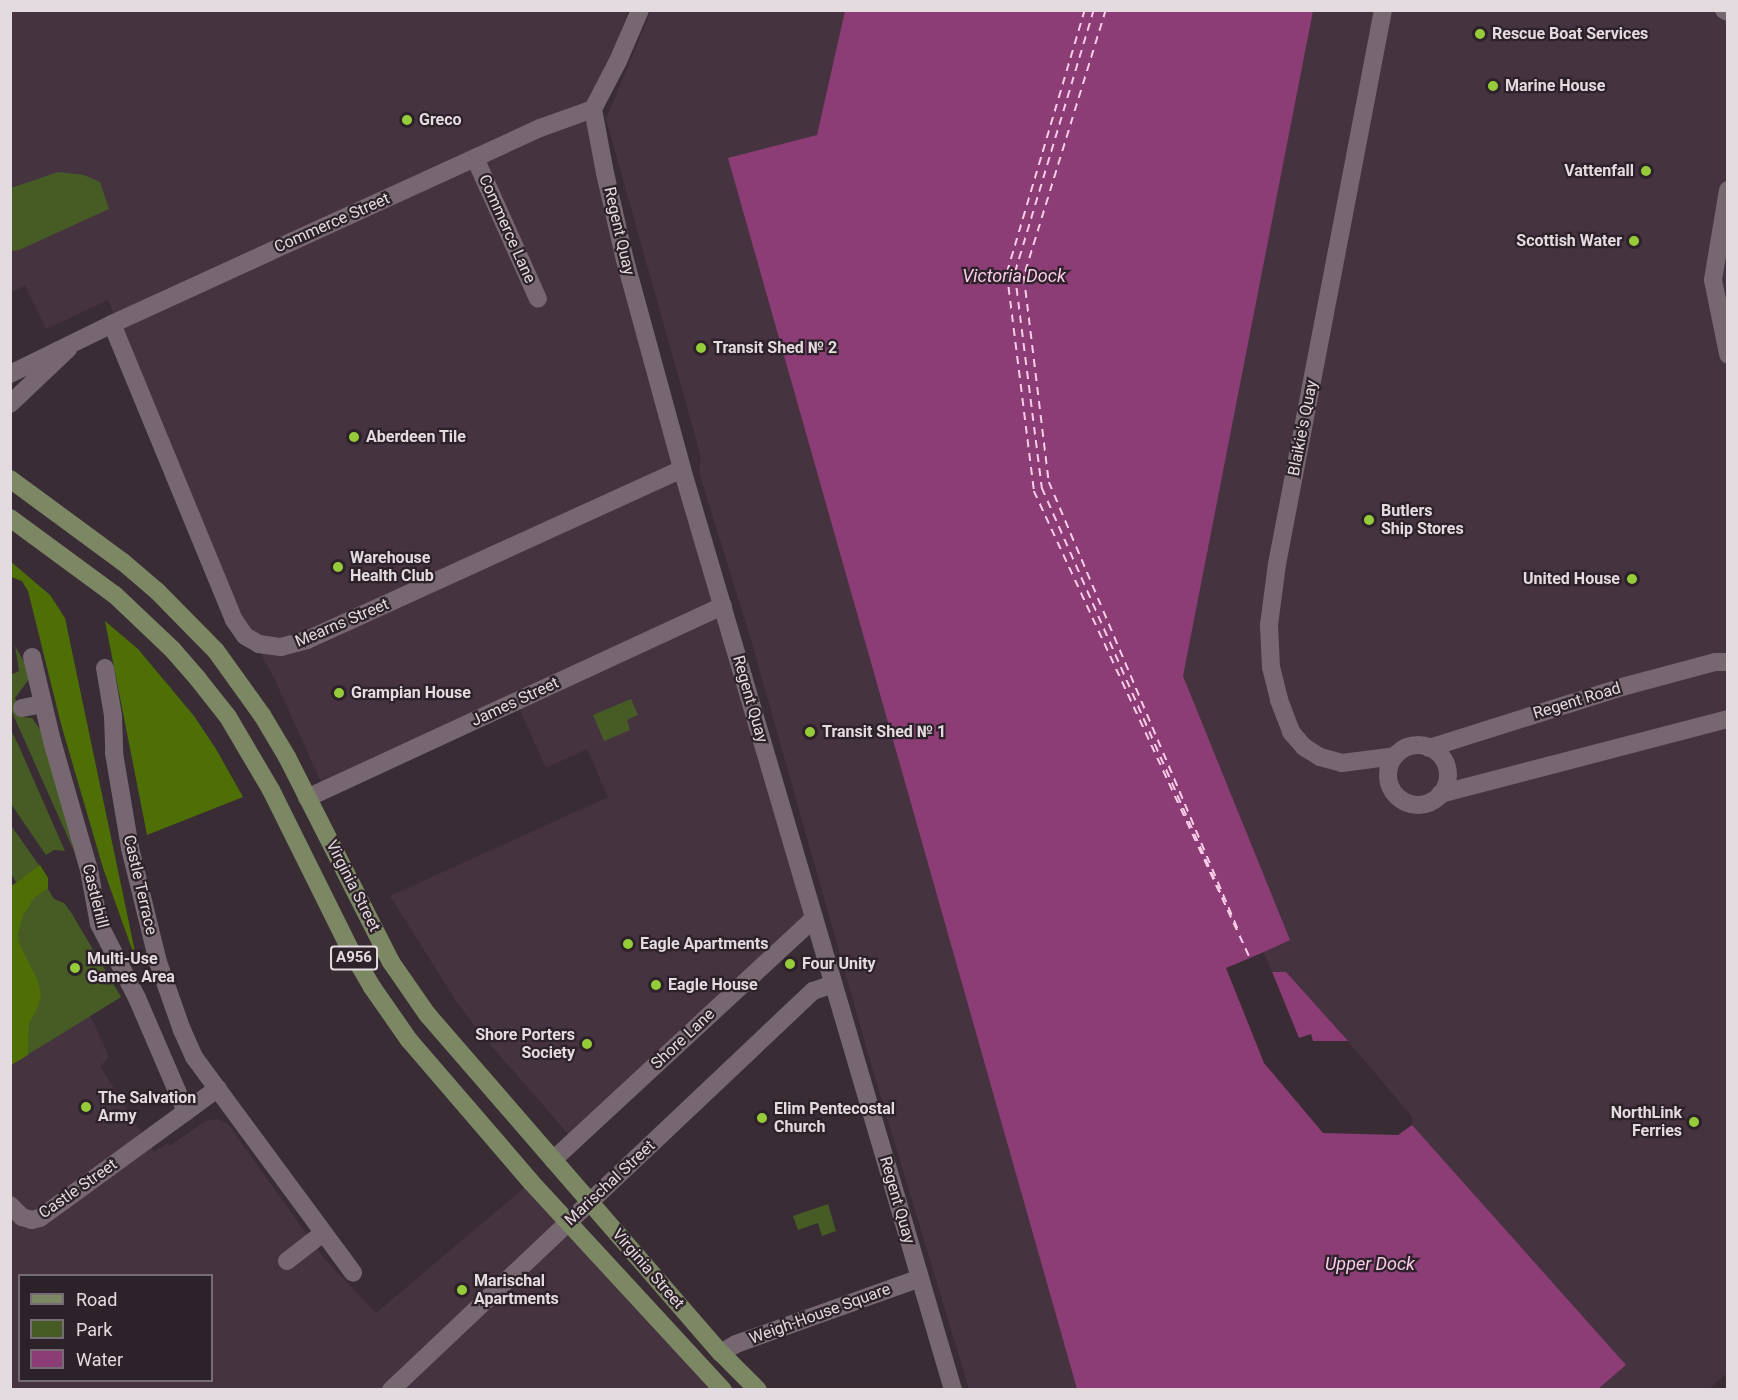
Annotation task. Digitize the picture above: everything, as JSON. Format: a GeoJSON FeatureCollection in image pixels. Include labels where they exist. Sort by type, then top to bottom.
{"type":"FeatureCollection","features":[{"type":"Feature","properties":{"kind":"main road","name":"Virginia Street"},"geometry":{"type":"LineString","coordinates":[[10,479],[123,562],[157,591],[216,651],[262,715],[392,962],[427,1014],[721,1353],[758,1389]]}},
{"type":"Feature","properties":{"kind":"main road","name":"Virginia Street"},"geometry":{"type":"LineString","coordinates":[[10,518],[115,595],[172,649],[198,679],[228,717],[271,790],[351,951],[372,987],[410,1040],[531,1182],[723,1389]]}},
{"type":"Feature","properties":{"kind":"street"},"geometry":{"type":"LineString","coordinates":[[593,109],[618,61],[639,10]]}},
{"type":"Feature","properties":{"kind":"street","name":"Blaikie's Quay"},"geometry":{"type":"LineString","coordinates":[[1383,10],[1280,552],[1269,625],[1271,667],[1279,700],[1291,732],[1304,747],[1320,757],[1342,763],[1395,756]]}},
{"type":"Feature","properties":{"kind":"street","name":"Commerce Street"},"geometry":{"type":"LineString","coordinates":[[10,374],[35,359],[73,344],[540,128],[593,109]]}},
{"type":"Feature","properties":{"kind":"street","name":"Regent Quay"},"geometry":{"type":"LineString","coordinates":[[593,109],[625,260],[682,469],[953,1389]]}},
{"type":"Feature","properties":{"kind":"street","name":"Commerce Lane"},"geometry":{"type":"LineString","coordinates":[[476,158],[538,299]]}},
{"type":"Feature","properties":{"kind":"street"},"geometry":{"type":"LineString","coordinates":[[1726,349],[1715,302],[1713,269],[1728,190]]}},
{"type":"Feature","properties":{"kind":"street","name":"Mearns Street"},"geometry":{"type":"LineString","coordinates":[[112,324],[234,620],[245,636],[259,644],[281,647],[307,640],[682,469]]}},
{"type":"Feature","properties":{"kind":"street","name":"Commerce Street"},"geometry":{"type":"LineString","coordinates":[[10,404],[73,344]]}},
{"type":"Feature","properties":{"kind":"street","name":"James Street"},"geometry":{"type":"LineString","coordinates":[[307,798],[723,606]]}},
{"type":"Feature","properties":{"kind":"street","name":"Castlehill"},"geometry":{"type":"LineString","coordinates":[[32,657],[42,704],[89,870],[99,924],[137,998],[186,1112]]}},
{"type":"Feature","properties":{"kind":"street","name":"Regent Road"},"geometry":{"type":"LineString","coordinates":[[1429,748],[1622,687],[1715,662],[1728,662]]}},
{"type":"Feature","properties":{"kind":"street","name":"Castle Terrace"},"geometry":{"type":"LineString","coordinates":[[105,668],[114,724],[114,753],[130,848],[158,962],[186,1039],[194,1056],[352,1273]]}},
{"type":"Feature","properties":{"kind":"street"},"geometry":{"type":"LineString","coordinates":[[22,708],[42,704]]}},
{"type":"Feature","properties":{"kind":"street"},"geometry":{"type":"LineString","coordinates":[[1440,794],[1445,787],[1447,768],[1443,760],[1429,748],[1409,747],[1395,756],[1390,764],[1388,781],[1397,796],[1413,805],[1423,805],[1440,794],[1728,719]]}},
{"type":"Feature","properties":{"kind":"street","name":"Shore Lane"},"geometry":{"type":"LineString","coordinates":[[553,1160],[814,918]]}},
{"type":"Feature","properties":{"kind":"street","name":"Marischal Street"},"geometry":{"type":"LineString","coordinates":[[391,1389],[813,991],[833,984]]}},
{"type":"Feature","properties":{"kind":"street"},"geometry":{"type":"LineString","coordinates":[[186,1112],[218,1088]]}},
{"type":"Feature","properties":{"kind":"street","name":"Castle Street"},"geometry":{"type":"LineString","coordinates":[[15,1210],[32,1220],[40,1218],[186,1112]]}},
{"type":"Feature","properties":{"kind":"street"},"geometry":{"type":"LineString","coordinates":[[287,1261],[324,1233]]}},
{"type":"Feature","properties":{"kind":"street","name":"Weigh-House Square"},"geometry":{"type":"LineString","coordinates":[[721,1353],[736,1344],[920,1278]]}},
{"type":"Feature","properties":{"kind":"shaded area"},"geometry":{"type":"Polygon","coordinates":[[[10,11],[628,11],[593,109],[682,469],[817,918],[577,1144],[480,1033],[456,1001],[390,896],[608,797],[587,749],[546,768],[517,704],[325,791],[275,680],[242,618],[108,300],[46,329],[25,286],[11,292],[10,11]]]}},
{"type":"Feature","properties":{"kind":"shaded area"},"geometry":{"type":"Polygon","coordinates":[[[651,11],[1727,11],[1728,1372],[1709,1389],[969,1389],[873,1071],[751,640],[699,472],[701,457],[606,119],[651,11]]]}},
{"type":"Feature","properties":{"kind":"shaded area"},"geometry":{"type":"Polygon","coordinates":[[[90,1015],[109,1057],[100,1066],[154,1152],[168,1143],[170,1146],[205,1121],[218,1119],[228,1124],[323,1257],[376,1313],[531,1182],[723,1390],[11,1390],[11,1065],[90,1015]]]}},
{"type":"Feature","properties":{"kind":"green space"},"geometry":{"type":"Polygon","coordinates":[[[58,172],[84,175],[100,182],[109,209],[19,250],[11,251],[11,188],[58,172]]]}},
{"type":"Feature","properties":{"kind":"green space"},"geometry":{"type":"Polygon","coordinates":[[[10,561],[50,595],[65,618],[138,966],[103,868],[61,724],[28,591],[22,581],[11,577],[10,561]]]}},
{"type":"Feature","properties":{"kind":"green space"},"geometry":{"type":"Polygon","coordinates":[[[105,621],[138,649],[194,716],[243,797],[147,835],[105,621]]]}},
{"type":"Feature","properties":{"kind":"green space"},"geometry":{"type":"Polygon","coordinates":[[[15,646],[27,667],[29,679],[15,698],[22,717],[32,718],[41,731],[74,851],[11,710],[10,675],[19,671],[15,646]]]}},
{"type":"Feature","properties":{"kind":"green space"},"geometry":{"type":"Polygon","coordinates":[[[631,699],[638,715],[627,720],[630,730],[604,741],[593,715],[631,699]]]}},
{"type":"Feature","properties":{"kind":"green space"},"geometry":{"type":"Polygon","coordinates":[[[10,728],[65,851],[54,850],[46,855],[11,804],[10,728]]]}},
{"type":"Feature","properties":{"kind":"green space"},"geometry":{"type":"Polygon","coordinates":[[[10,824],[48,878],[48,889],[54,899],[64,903],[72,914],[121,997],[11,1065],[10,887],[16,882],[11,874],[10,824]]]}},
{"type":"Feature","properties":{"kind":"green space"},"geometry":{"type":"Polygon","coordinates":[[[40,865],[48,878],[48,888],[35,897],[23,915],[18,934],[19,943],[38,981],[41,996],[29,1023],[28,1055],[11,1065],[11,887],[40,865]]]}},
{"type":"Feature","properties":{"kind":"green space"},"geometry":{"type":"Polygon","coordinates":[[[828,1204],[836,1231],[822,1236],[818,1223],[798,1230],[793,1216],[828,1204]]]}},
{"type":"Feature","properties":{"kind":"water","name":"Victoria Dock"},"geometry":{"type":"Polygon","coordinates":[[[845,11],[1313,11],[1183,676],[1290,940],[1264,952],[1272,972],[1286,972],[1348,1041],[1410,1119],[1412,1125],[1626,1365],[1598,1389],[1077,1389],[728,158],[817,135],[845,11]]]}},
{"type":"Feature","properties":{"kind":"pier"},"geometry":{"type":"Polygon","coordinates":[[[1264,952],[1299,1038],[1311,1034],[1313,1041],[1348,1041],[1412,1117],[1412,1125],[1398,1135],[1323,1133],[1264,1063],[1226,968],[1264,952]]]}},
{"type":"Feature","properties":{"kind":"ferry route"},"geometry":{"type":"LineString","coordinates":[[1085,10],[1007,273],[1034,491],[1250,958]]}},
{"type":"Feature","properties":{"kind":"ferry route"},"geometry":{"type":"LineString","coordinates":[[1094,10],[1015,274],[1042,488],[1224,900]]}},
{"type":"Feature","properties":{"kind":"ferry route"},"geometry":{"type":"LineString","coordinates":[[1106,10],[1024,276],[1049,482],[1238,930]]}},
{"type":"Feature","properties":{"kind":"place","name":"Rescue Boat Services"},"geometry":{"type":"Point","coordinates":[1480,34]}},
{"type":"Feature","properties":{"kind":"place","name":"Marine House"},"geometry":{"type":"Point","coordinates":[1493,86]}},
{"type":"Feature","properties":{"kind":"place","name":"Greco"},"geometry":{"type":"Point","coordinates":[407,120]}},
{"type":"Feature","properties":{"kind":"place","name":"Vattenfall"},"geometry":{"type":"Point","coordinates":[1646,171]}},
{"type":"Feature","properties":{"kind":"place","name":"Scottish Water"},"geometry":{"type":"Point","coordinates":[1634,241]}},
{"type":"Feature","properties":{"kind":"place","name":"Transit Shed № 2"},"geometry":{"type":"Point","coordinates":[701,348]}},
{"type":"Feature","properties":{"kind":"place","name":"Aberdeen Tile"},"geometry":{"type":"Point","coordinates":[354,437]}},
{"type":"Feature","properties":{"kind":"place","name":"Butlers Ship Stores"},"geometry":{"type":"Point","coordinates":[1369,520]}},
{"type":"Feature","properties":{"kind":"place","name":"Warehouse Health Club"},"geometry":{"type":"Point","coordinates":[338,567]}},
{"type":"Feature","properties":{"kind":"place","name":"United House"},"geometry":{"type":"Point","coordinates":[1632,579]}},
{"type":"Feature","properties":{"kind":"place","name":"Grampian House"},"geometry":{"type":"Point","coordinates":[339,693]}},
{"type":"Feature","properties":{"kind":"place","name":"Transit Shed № 1"},"geometry":{"type":"Point","coordinates":[810,732]}},
{"type":"Feature","properties":{"kind":"place","name":"Eagle Apartments"},"geometry":{"type":"Point","coordinates":[628,944]}},
{"type":"Feature","properties":{"kind":"place","name":"Four Unity"},"geometry":{"type":"Point","coordinates":[790,964]}},
{"type":"Feature","properties":{"kind":"place","name":"Multi-Use Games Area"},"geometry":{"type":"Point","coordinates":[75,968]}},
{"type":"Feature","properties":{"kind":"place","name":"Eagle House"},"geometry":{"type":"Point","coordinates":[656,985]}},
{"type":"Feature","properties":{"kind":"place","name":"Shore Porters Society"},"geometry":{"type":"Point","coordinates":[587,1044]}},
{"type":"Feature","properties":{"kind":"place","name":"The Salvation Army"},"geometry":{"type":"Point","coordinates":[86,1107]}},
{"type":"Feature","properties":{"kind":"place","name":"Elim Pentecostal Church"},"geometry":{"type":"Point","coordinates":[762,1118]}},
{"type":"Feature","properties":{"kind":"place","name":"NorthLink Ferries"},"geometry":{"type":"Point","coordinates":[1694,1122]}},
{"type":"Feature","properties":{"kind":"place","name":"Marischal Apartments"},"geometry":{"type":"Point","coordinates":[462,1290]}},
{"type":"Feature","properties":{"kind":"water label","name":"Upper Dock"},"geometry":{"type":"Point","coordinates":[1370,1264]}}]}
